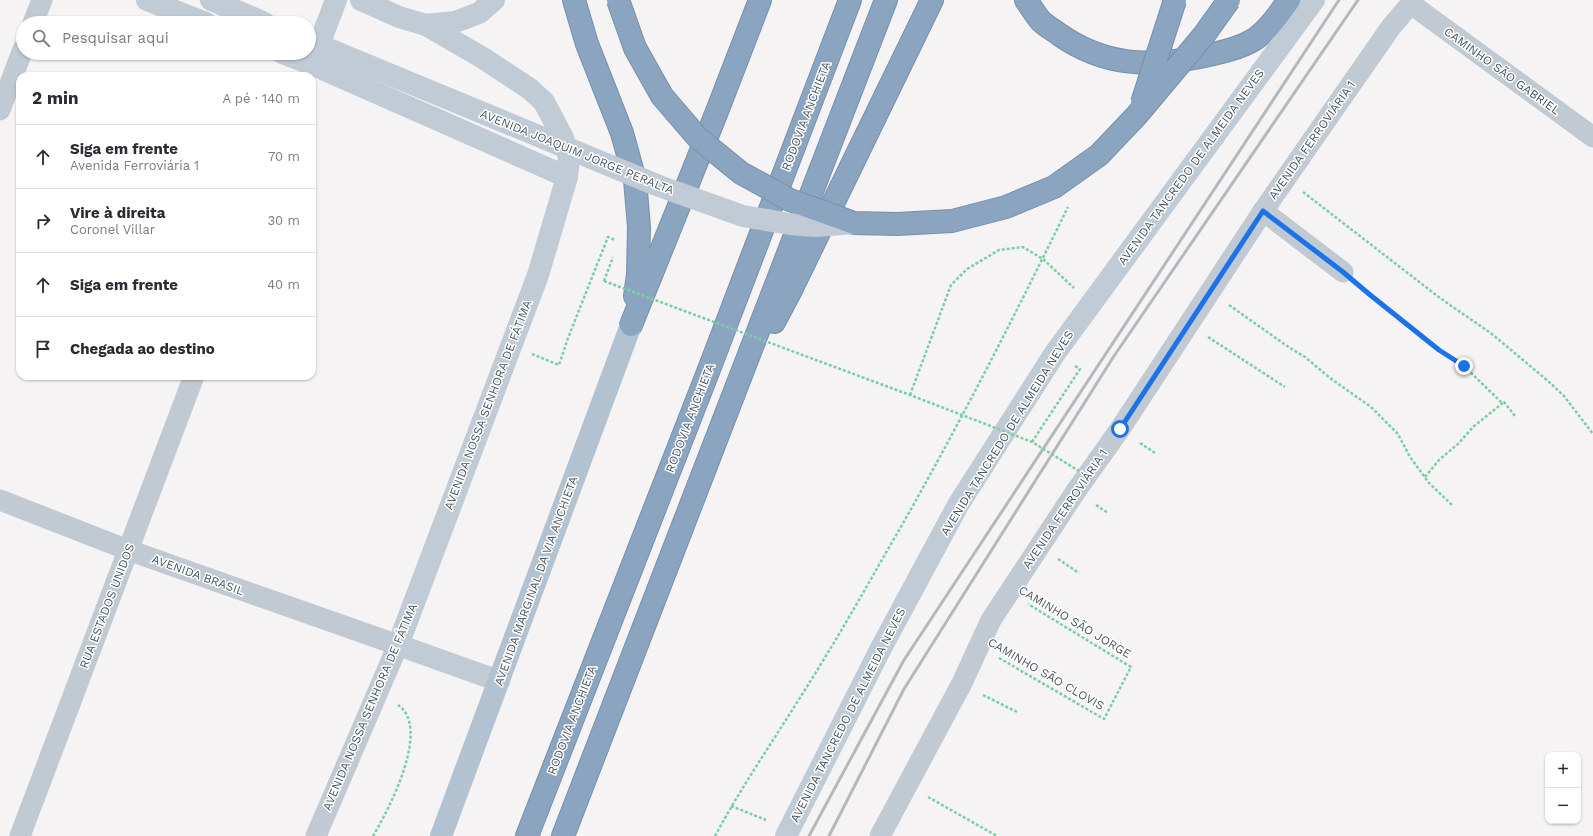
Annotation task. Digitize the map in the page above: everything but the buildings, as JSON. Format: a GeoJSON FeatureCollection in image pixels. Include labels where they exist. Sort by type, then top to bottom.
{"type":"FeatureCollection","features":[{"type":"Feature","properties":{"kind":"highway"},"geometry":{"type":"LineString","coordinates":[[574,0],[588,44],[622,133],[635,180],[639,227],[638,274],[631,325]]}},
{"type":"Feature","properties":{"kind":"highway"},"geometry":{"type":"LineString","coordinates":[[618,0],[635,48],[662,96],[698,138],[741,173],[790,200],[854,223],[897,224],[952,221],[1006,207],[1060,182],[1099,155],[1138,115],[1204,35],[1229,0]]}},
{"type":"Feature","properties":{"kind":"highway"},"geometry":{"type":"LineString","coordinates":[[631,325],[760,0]]}},
{"type":"Feature","properties":{"kind":"highway","name":"RODOVIA ANCHIETA"},"geometry":{"type":"LineString","coordinates":[[527,836],[708,372],[850,0]]}},
{"type":"Feature","properties":{"kind":"highway"},"geometry":{"type":"LineString","coordinates":[[563,836],[886,0]]}},
{"type":"Feature","properties":{"kind":"highway"},"geometry":{"type":"LineString","coordinates":[[733,396],[791,290],[932,0]]}},
{"type":"Feature","properties":{"kind":"highway"},"geometry":{"type":"LineString","coordinates":[[1026,0],[1041,21],[1073,44],[1113,59],[1134,63],[1167,63],[1215,54],[1238,47],[1255,39],[1272,23],[1289,0]]}},
{"type":"Feature","properties":{"kind":"highway"},"geometry":{"type":"LineString","coordinates":[[1138,115],[1175,0]]}},
{"type":"Feature","properties":{"kind":"main road","name":"AVENIDA MARGINAL DA VIA ANCHIETA"},"geometry":{"type":"LineString","coordinates":[[441,836],[631,325]]}},
{"type":"Feature","properties":{"kind":"street"},"geometry":{"type":"LineString","coordinates":[[36,16],[42,0]]}},
{"type":"Feature","properties":{"kind":"street"},"geometry":{"type":"LineString","coordinates":[[148,0],[188,16]]}},
{"type":"Feature","properties":{"kind":"street"},"geometry":{"type":"LineString","coordinates":[[211,0],[249,16]]}},
{"type":"Feature","properties":{"kind":"street"},"geometry":{"type":"LineString","coordinates":[[316,52],[336,0]]}},
{"type":"Feature","properties":{"kind":"street"},"geometry":{"type":"LineString","coordinates":[[361,0],[399,17],[426,25],[454,22],[479,13],[494,0]]}},
{"type":"Feature","properties":{"kind":"street","name":"AVENIDA TANCREDO DE ALMEIDA NEVES"},"geometry":{"type":"LineString","coordinates":[[1271,57],[1289,0]]}},
{"type":"Feature","properties":{"kind":"street","name":"AVENIDA TANCREDO DE ALMEIDA NEVES"},"geometry":{"type":"LineString","coordinates":[[788,833],[881,648],[958,505],[1055,353],[1314,0]]}},
{"type":"Feature","properties":{"kind":"street","name":"CAMINHO SÃO GABRIEL"},"geometry":{"type":"LineString","coordinates":[[1412,2],[1593,137]]}},
{"type":"Feature","properties":{"kind":"street","name":"AVENIDA FERROVIÁRIA 1"},"geometry":{"type":"LineString","coordinates":[[880,836],[962,683],[978,645],[991,620],[1076,491],[1120,429],[1209,291],[1263,211],[1391,27],[1412,2]]}},
{"type":"Feature","properties":{"kind":"street","name":"AVENIDA NOSSA SENHORA DE FÁTIMA"},"geometry":{"type":"LineString","coordinates":[[316,836],[398,645],[538,275],[567,178],[569,157],[564,138],[544,102],[530,89],[483,58],[426,25]]}},
{"type":"Feature","properties":{"kind":"street"},"geometry":{"type":"LineString","coordinates":[[1255,39],[1264,42],[1268,47],[1271,57]]}},
{"type":"Feature","properties":{"kind":"street","name":"AVENIDA JOAQUIM JORGE PERALTA"},"geometry":{"type":"LineString","coordinates":[[316,44],[659,186],[743,216],[790,224],[814,226],[854,223]]}},
{"type":"Feature","properties":{"kind":"street"},"geometry":{"type":"LineString","coordinates":[[0,110],[19,60]]}},
{"type":"Feature","properties":{"kind":"street","name":"AVENIDA JOAQUIM JORGE PERALTA"},"geometry":{"type":"LineString","coordinates":[[293,60],[309,70]]}},
{"type":"Feature","properties":{"kind":"street"},"geometry":{"type":"LineString","coordinates":[[309,70],[313,60]]}},
{"type":"Feature","properties":{"kind":"street","name":"AVENIDA JOAQUIM JORGE PERALTA"},"geometry":{"type":"LineString","coordinates":[[316,73],[567,178]]}},
{"type":"Feature","properties":{"kind":"street"},"geometry":{"type":"LineString","coordinates":[[1263,211],[1343,272]]}},
{"type":"Feature","properties":{"kind":"street","name":"RUA ESTADOS UNIDOS"},"geometry":{"type":"LineString","coordinates":[[20,836],[192,380]]}},
{"type":"Feature","properties":{"kind":"street","name":"AVENIDA BRASIL"},"geometry":{"type":"LineString","coordinates":[[0,500],[128,550],[398,645]]}},
{"type":"Feature","properties":{"kind":"street"},"geometry":{"type":"LineString","coordinates":[[398,645],[499,681]]}},
{"type":"Feature","properties":{"kind":"path"},"geometry":{"type":"LineString","coordinates":[[1286,178],[1440,298],[1492,334],[1564,396],[1593,434]]}},
{"type":"Feature","properties":{"kind":"path"},"geometry":{"type":"LineString","coordinates":[[715,836],[731,806],[810,683],[881,562],[956,426],[1070,204]]}},
{"type":"Feature","properties":{"kind":"path"},"geometry":{"type":"LineString","coordinates":[[510,346],[559,364],[608,237],[618,241]]}},
{"type":"Feature","properties":{"kind":"path"},"geometry":{"type":"LineString","coordinates":[[910,395],[951,285],[967,268],[999,250],[1023,247],[1043,258],[1091,304]]}},
{"type":"Feature","properties":{"kind":"path"},"geometry":{"type":"LineString","coordinates":[[614,255],[604,281],[1032,442],[1079,471]]}},
{"type":"Feature","properties":{"kind":"path"},"geometry":{"type":"LineString","coordinates":[[1343,272],[1439,350],[1464,366],[1501,402],[1504,402],[1515,416]]}},
{"type":"Feature","properties":{"kind":"path"},"geometry":{"type":"LineString","coordinates":[[1209,291],[1305,357],[1330,378],[1371,407],[1398,434],[1410,457],[1425,478],[1453,506]]}},
{"type":"Feature","properties":{"kind":"path"},"geometry":{"type":"LineString","coordinates":[[1188,324],[1285,387]]}},
{"type":"Feature","properties":{"kind":"path"},"geometry":{"type":"LineString","coordinates":[[1032,442],[1080,369]]}},
{"type":"Feature","properties":{"kind":"path"},"geometry":{"type":"LineString","coordinates":[[1425,478],[1439,460],[1459,443],[1473,427],[1504,402]]}},
{"type":"Feature","properties":{"kind":"path","name":"CAMINHO SÃO JORGE"},"geometry":{"type":"LineString","coordinates":[[1009,592],[1131,667],[1104,719]]}},
{"type":"Feature","properties":{"kind":"path","name":"CAMINHO SÃO CLOVIS"},"geometry":{"type":"LineString","coordinates":[[978,645],[1104,719]]}},
{"type":"Feature","properties":{"kind":"path"},"geometry":{"type":"LineString","coordinates":[[962,683],[1017,712]]}},
{"type":"Feature","properties":{"kind":"path"},"geometry":{"type":"LineString","coordinates":[[373,836],[387,812],[403,773],[411,737],[410,722],[401,707],[378,692]]}},
{"type":"Feature","properties":{"kind":"path"},"geometry":{"type":"LineString","coordinates":[[907,785],[997,836]]}},
{"type":"Feature","properties":{"kind":"path"},"geometry":{"type":"LineString","coordinates":[[731,806],[788,833]]}},
{"type":"Feature","properties":{"kind":"railway"},"geometry":{"type":"LineString","coordinates":[[809,836],[904,660],[1339,0]]}},
{"type":"Feature","properties":{"kind":"railway"},"geometry":{"type":"LineString","coordinates":[[829,836],[904,689],[1114,356],[1358,0]]}},
{"type":"Feature","properties":{"kind":"route"},"geometry":{"type":"LineString","coordinates":[[1120,429],[1263,211],[1343,272],[1425,337],[1439,350],[1464,366]]}}]}
